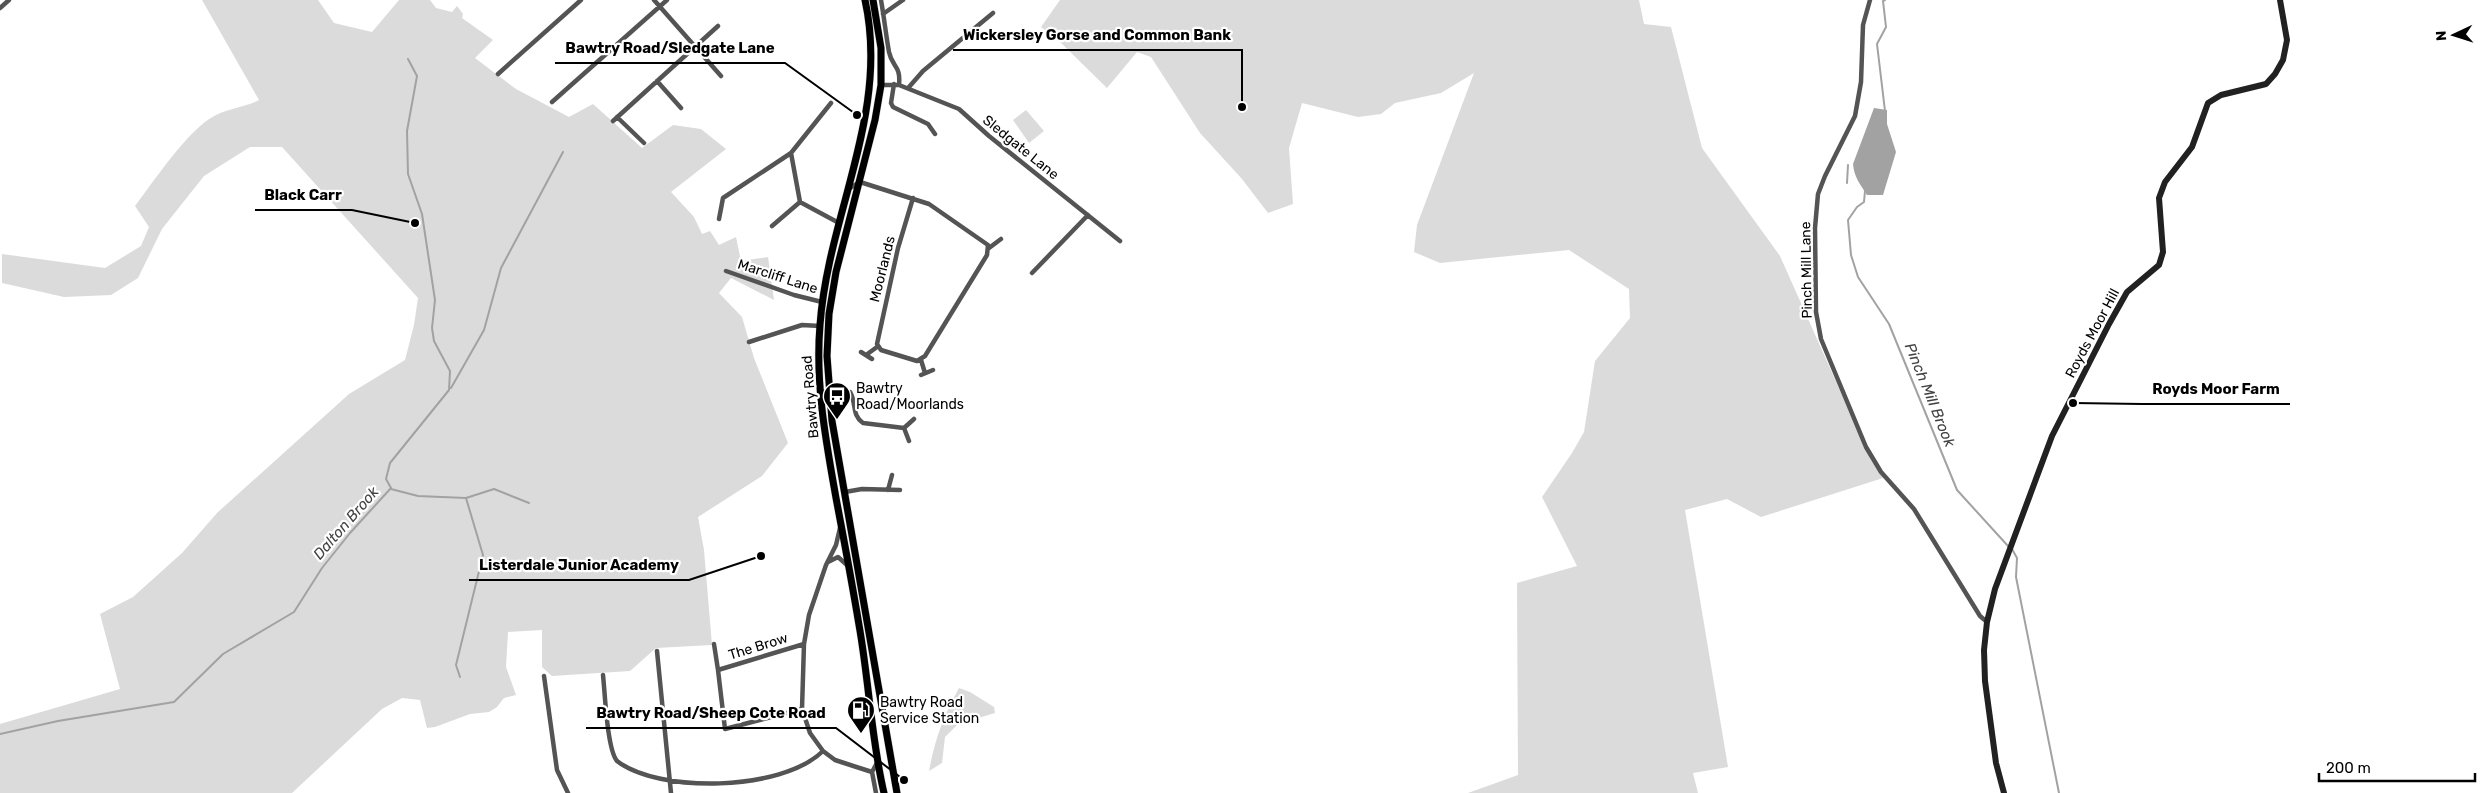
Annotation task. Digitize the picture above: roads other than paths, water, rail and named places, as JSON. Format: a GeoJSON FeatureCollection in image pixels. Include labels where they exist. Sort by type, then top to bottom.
{"type":"FeatureCollection","features":[{"type":"Feature","properties":{"kind":"main road","name":"Bawtry Road"},"geometry":{"type":"LineString","coordinates":[[865,0],[872,47],[871,83],[822,302],[820,392],[867,671],[884,793]]}},
{"type":"Feature","properties":{"kind":"main road","name":"Bawtry Road"},"geometry":{"type":"LineString","coordinates":[[873,0],[881,48],[881,84],[869,145],[836,272],[829,314],[827,356],[829,391],[845,492],[897,793]]}},
{"type":"Feature","properties":{"kind":"main road","name":"Royds Moor Hill"},"geometry":{"type":"LineString","coordinates":[[2004,793],[1996,763],[1985,681],[1984,650],[1987,622],[1995,589],[2052,436],[2127,292],[2159,265],[2163,252],[2159,212],[2162,188],[2170,173],[2192,147],[2204,109],[2221,95],[2261,86],[2275,74],[2283,60],[2287,44],[2280,0]]}},
{"type":"Feature","properties":{"kind":"main road"},"geometry":{"type":"LineString","coordinates":[[854,165],[860,164],[869,145]]}},
{"type":"Feature","properties":{"kind":"main road"},"geometry":{"type":"LineString","coordinates":[[878,760],[882,753],[891,755]]}},
{"type":"Feature","properties":{"kind":"street"},"geometry":{"type":"LineString","coordinates":[[0,8],[9,0]]}},
{"type":"Feature","properties":{"kind":"street"},"geometry":{"type":"LineString","coordinates":[[498,74],[582,0]]}},
{"type":"Feature","properties":{"kind":"street"},"geometry":{"type":"LineString","coordinates":[[654,0],[721,76]]}},
{"type":"Feature","properties":{"kind":"street"},"geometry":{"type":"LineString","coordinates":[[552,102],[667,0]]}},
{"type":"Feature","properties":{"kind":"street"},"geometry":{"type":"LineString","coordinates":[[881,0],[889,54],[899,70],[891,103],[893,107],[928,124],[934,134]]}},
{"type":"Feature","properties":{"kind":"street"},"geometry":{"type":"LineString","coordinates":[[883,14],[903,0]]}},
{"type":"Feature","properties":{"kind":"street","name":"Pinch Mill Lane"},"geometry":{"type":"LineString","coordinates":[[1870,0],[1864,25],[1861,82],[1855,116],[1818,194],[1815,228],[1816,312],[1821,339],[1866,447],[1882,472],[1914,509],[1980,616],[1987,622]]}},
{"type":"Feature","properties":{"kind":"street"},"geometry":{"type":"LineString","coordinates":[[909,87],[923,71],[993,13]]}},
{"type":"Feature","properties":{"kind":"street"},"geometry":{"type":"LineString","coordinates":[[613,121],[718,26]]}},
{"type":"Feature","properties":{"kind":"street"},"geometry":{"type":"LineString","coordinates":[[657,81],[681,108]]}},
{"type":"Feature","properties":{"kind":"street"},"geometry":{"type":"LineString","coordinates":[[881,84],[896,85]]}},
{"type":"Feature","properties":{"kind":"street","name":"Sledgate Lane"},"geometry":{"type":"LineString","coordinates":[[896,85],[909,87],[959,109],[989,136],[1120,241]]}},
{"type":"Feature","properties":{"kind":"street"},"geometry":{"type":"LineString","coordinates":[[719,219],[722,198],[792,153],[831,103]]}},
{"type":"Feature","properties":{"kind":"street"},"geometry":{"type":"LineString","coordinates":[[617,117],[644,143]]}},
{"type":"Feature","properties":{"kind":"street"},"geometry":{"type":"LineString","coordinates":[[792,153],[800,202]]}},
{"type":"Feature","properties":{"kind":"street"},"geometry":{"type":"LineString","coordinates":[[846,196],[853,185],[860,182],[914,198],[929,204],[985,243],[989,248]]}},
{"type":"Feature","properties":{"kind":"street","name":"Moorlands"},"geometry":{"type":"LineString","coordinates":[[877,347],[892,273],[914,198]]}},
{"type":"Feature","properties":{"kind":"street"},"geometry":{"type":"LineString","coordinates":[[800,202],[839,223]]}},
{"type":"Feature","properties":{"kind":"street"},"geometry":{"type":"LineString","coordinates":[[772,226],[800,202]]}},
{"type":"Feature","properties":{"kind":"street"},"geometry":{"type":"LineString","coordinates":[[1032,272],[1088,215]]}},
{"type":"Feature","properties":{"kind":"street"},"geometry":{"type":"LineString","coordinates":[[934,370],[923,374],[921,360],[987,255],[989,248],[1001,239]]}},
{"type":"Feature","properties":{"kind":"street","name":"Marcliff Lane"},"geometry":{"type":"LineString","coordinates":[[726,271],[794,295],[822,302]]}},
{"type":"Feature","properties":{"kind":"street"},"geometry":{"type":"LineString","coordinates":[[749,342],[802,325],[820,326]]}},
{"type":"Feature","properties":{"kind":"street"},"geometry":{"type":"LineString","coordinates":[[872,358],[864,353],[877,347],[880,350],[921,360]]}},
{"type":"Feature","properties":{"kind":"street"},"geometry":{"type":"LineString","coordinates":[[820,392],[850,392],[854,399],[854,414],[863,423],[904,428]]}},
{"type":"Feature","properties":{"kind":"street"},"geometry":{"type":"LineString","coordinates":[[904,428],[914,418]]}},
{"type":"Feature","properties":{"kind":"street"},"geometry":{"type":"LineString","coordinates":[[904,428],[909,441]]}},
{"type":"Feature","properties":{"kind":"street"},"geometry":{"type":"LineString","coordinates":[[888,490],[892,475]]}},
{"type":"Feature","properties":{"kind":"street"},"geometry":{"type":"LineString","coordinates":[[845,492],[862,489],[900,490]]}},
{"type":"Feature","properties":{"kind":"street"},"geometry":{"type":"LineString","coordinates":[[841,523],[836,545],[826,565],[808,615],[804,644],[802,709],[810,733],[824,751],[835,760],[872,772]]}},
{"type":"Feature","properties":{"kind":"street"},"geometry":{"type":"LineString","coordinates":[[826,565],[838,557],[846,562],[849,569]]}},
{"type":"Feature","properties":{"kind":"street","name":"The Brow"},"geometry":{"type":"LineString","coordinates":[[714,644],[725,729]]}},
{"type":"Feature","properties":{"kind":"street","name":"The Brow"},"geometry":{"type":"LineString","coordinates":[[718,670],[804,644]]}},
{"type":"Feature","properties":{"kind":"street"},"geometry":{"type":"LineString","coordinates":[[657,651],[672,791]]}},
{"type":"Feature","properties":{"kind":"street"},"geometry":{"type":"LineString","coordinates":[[603,675],[610,735],[616,760],[631,776],[638,779]]}},
{"type":"Feature","properties":{"kind":"street"},"geometry":{"type":"LineString","coordinates":[[544,676],[557,770],[568,793]]}},
{"type":"Feature","properties":{"kind":"street"},"geometry":{"type":"LineString","coordinates":[[717,732],[802,709]]}},
{"type":"Feature","properties":{"kind":"street"},"geometry":{"type":"LineString","coordinates":[[730,789],[756,785],[791,772],[813,761],[824,751]]}},
{"type":"Feature","properties":{"kind":"street"},"geometry":{"type":"LineString","coordinates":[[876,793],[872,772],[878,760]]}},
{"type":"Feature","properties":{"kind":"street"},"geometry":{"type":"LineString","coordinates":[[665,788],[672,791],[679,790]]}},
{"type":"Feature","properties":{"kind":"waterway","name":"Pinch Mill Brook"},"geometry":{"type":"LineString","coordinates":[[1885,0],[1883,1],[1886,27],[1877,44],[1885,111]]}},
{"type":"Feature","properties":{"kind":"waterway","name":"Dalton Brook"},"geometry":{"type":"LineString","coordinates":[[0,734],[58,721],[174,702],[223,654],[294,612],[322,568],[350,533],[391,488],[386,479],[390,463],[449,390],[450,371],[434,341],[432,328],[435,300],[422,214],[408,174],[407,131],[417,76],[408,59]]}},
{"type":"Feature","properties":{"kind":"waterway"},"geometry":{"type":"LineString","coordinates":[[451,388],[484,330],[501,268],[563,152]]}},
{"type":"Feature","properties":{"kind":"waterway"},"geometry":{"type":"LineString","coordinates":[[1847,183],[1848,165]]}},
{"type":"Feature","properties":{"kind":"waterway","name":"Pinch Mill Brook"},"geometry":{"type":"LineString","coordinates":[[1865,191],[1864,202],[1857,207],[1848,220],[1851,255],[1858,277],[1889,324],[1957,490],[2008,546]]}},
{"type":"Feature","properties":{"kind":"waterway"},"geometry":{"type":"LineString","coordinates":[[391,489],[418,496],[466,498],[494,489],[529,503]]}},
{"type":"Feature","properties":{"kind":"waterway"},"geometry":{"type":"LineString","coordinates":[[460,677],[456,665],[483,555],[466,498]]}},
{"type":"Feature","properties":{"kind":"waterway","name":"Pinch Mill Brook"},"geometry":{"type":"LineString","coordinates":[[2012,549],[2017,558],[2016,577],[2059,793]]}},
{"type":"Feature","properties":{"kind":"place","name":"Wickersley Gorse and Common Bank"},"geometry":{"type":"Point","coordinates":[1242,107]}},
{"type":"Feature","properties":{"kind":"place","name":"Bawtry Road/Sledgate Lane"},"geometry":{"type":"Point","coordinates":[857,115]}},
{"type":"Feature","properties":{"kind":"place","name":"Black Carr"},"geometry":{"type":"Point","coordinates":[415,223]}},
{"type":"Feature","properties":{"kind":"place","name":"Royds Moor Farm"},"geometry":{"type":"Point","coordinates":[2073,403]}},
{"type":"Feature","properties":{"kind":"place","name":"Bawtry Road/Moorlands"},"geometry":{"type":"Point","coordinates":[837,420]}},
{"type":"Feature","properties":{"kind":"place","name":"Listerdale Junior Academy"},"geometry":{"type":"Point","coordinates":[761,556]}},
{"type":"Feature","properties":{"kind":"place","name":"Bawtry Road Service Station"},"geometry":{"type":"Point","coordinates":[861,734]}},
{"type":"Feature","properties":{"kind":"place","name":"Bawtry Road/Sheep Cote Road"},"geometry":{"type":"Point","coordinates":[904,780]}}]}
